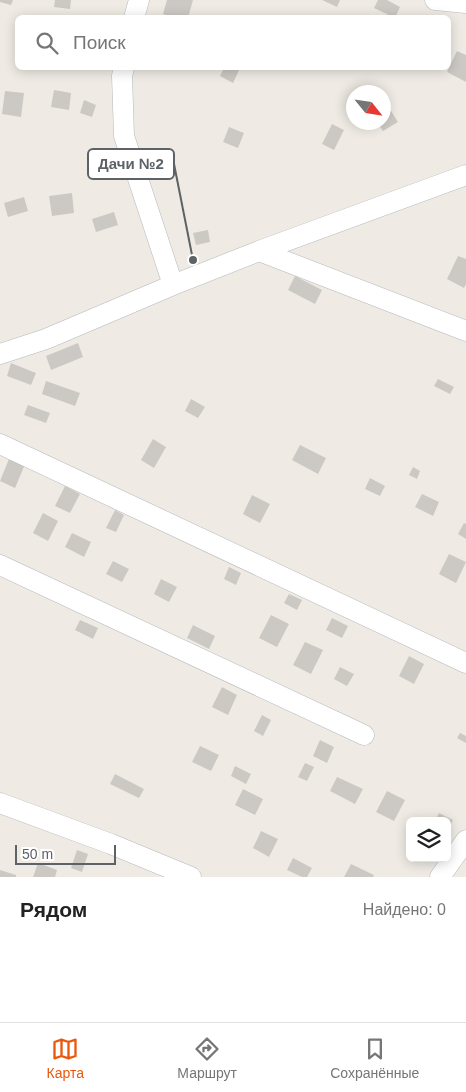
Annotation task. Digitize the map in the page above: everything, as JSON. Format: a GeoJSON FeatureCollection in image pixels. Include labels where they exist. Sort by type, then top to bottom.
{"type":"FeatureCollection","features":[{"type":"Feature","properties":{"kind":"street"},"geometry":{"type":"LineString","coordinates":[[135,15],[139,0]]}},
{"type":"Feature","properties":{"kind":"street"},"geometry":{"type":"LineString","coordinates":[[435,0],[466,3]]}},
{"type":"Feature","properties":{"kind":"street"},"geometry":{"type":"LineString","coordinates":[[124,70],[122,76],[124,136],[173,285]]}},
{"type":"Feature","properties":{"kind":"street"},"geometry":{"type":"LineString","coordinates":[[0,354],[46,339],[259,251],[466,175]]}},
{"type":"Feature","properties":{"kind":"street"},"geometry":{"type":"LineString","coordinates":[[259,251],[466,331]]}},
{"type":"Feature","properties":{"kind":"street"},"geometry":{"type":"LineString","coordinates":[[0,444],[466,663]]}},
{"type":"Feature","properties":{"kind":"street"},"geometry":{"type":"LineString","coordinates":[[0,565],[364,735]]}},
{"type":"Feature","properties":{"kind":"street"},"geometry":{"type":"LineString","coordinates":[[0,803],[111,844],[191,877]]}},
{"type":"Feature","properties":{"kind":"street"},"geometry":{"type":"LineString","coordinates":[[440,877],[466,840]]}},
{"type":"Feature","properties":{"kind":"building"},"geometry":{"type":"Polygon","coordinates":[[[0,0],[13,0],[11,5],[0,2],[0,0]]]}},
{"type":"Feature","properties":{"kind":"building"},"geometry":{"type":"Polygon","coordinates":[[[55,0],[71,0],[70,9],[54,7],[55,0]]]}},
{"type":"Feature","properties":{"kind":"building"},"geometry":{"type":"Polygon","coordinates":[[[167,0],[193,0],[189,15],[163,14],[167,0]]]}},
{"type":"Feature","properties":{"kind":"building"},"geometry":{"type":"Polygon","coordinates":[[[322,0],[340,0],[337,7],[322,0]]]}},
{"type":"Feature","properties":{"kind":"building"},"geometry":{"type":"Polygon","coordinates":[[[378,0],[387,0],[400,7],[396,15],[389,15],[374,8],[378,0]]]}},
{"type":"Feature","properties":{"kind":"building"},"geometry":{"type":"Polygon","coordinates":[[[457,51],[466,55],[466,82],[447,72],[451,70],[451,64],[457,51]]]}},
{"type":"Feature","properties":{"kind":"building"},"geometry":{"type":"Polygon","coordinates":[[[223,70],[239,70],[233,83],[220,76],[223,70]]]}},
{"type":"Feature","properties":{"kind":"building"},"geometry":{"type":"Polygon","coordinates":[[[54,90],[71,93],[69,110],[51,107],[54,90]]]}},
{"type":"Feature","properties":{"kind":"building"},"geometry":{"type":"Polygon","coordinates":[[[5,91],[24,93],[21,117],[2,114],[5,91]]]}},
{"type":"Feature","properties":{"kind":"building"},"geometry":{"type":"Polygon","coordinates":[[[84,100],[96,105],[92,117],[80,113],[84,100]]]}},
{"type":"Feature","properties":{"kind":"building"},"geometry":{"type":"Polygon","coordinates":[[[391,111],[398,122],[391,126],[391,111]]]}},
{"type":"Feature","properties":{"kind":"building"},"geometry":{"type":"Polygon","coordinates":[[[332,124],[344,130],[334,150],[322,144],[332,124]]]}},
{"type":"Feature","properties":{"kind":"building"},"geometry":{"type":"Polygon","coordinates":[[[229,127],[244,133],[238,148],[223,142],[229,127]]]}},
{"type":"Feature","properties":{"kind":"building"},"geometry":{"type":"Polygon","coordinates":[[[72,193],[74,213],[52,216],[49,196],[72,193]]]}},
{"type":"Feature","properties":{"kind":"building"},"geometry":{"type":"Polygon","coordinates":[[[24,197],[28,211],[8,217],[4,203],[24,197]]]}},
{"type":"Feature","properties":{"kind":"building"},"geometry":{"type":"Polygon","coordinates":[[[114,212],[118,225],[96,232],[92,219],[114,212]]]}},
{"type":"Feature","properties":{"kind":"building"},"geometry":{"type":"Polygon","coordinates":[[[208,230],[210,242],[196,245],[193,233],[208,230]]]}},
{"type":"Feature","properties":{"kind":"building"},"geometry":{"type":"Polygon","coordinates":[[[458,256],[466,259],[466,284],[464,288],[447,279],[458,256]]]}},
{"type":"Feature","properties":{"kind":"building"},"geometry":{"type":"Polygon","coordinates":[[[295,276],[322,290],[315,304],[288,290],[295,276]]]}},
{"type":"Feature","properties":{"kind":"building"},"geometry":{"type":"Polygon","coordinates":[[[78,343],[83,357],[51,370],[46,356],[78,343]]]}},
{"type":"Feature","properties":{"kind":"building"},"geometry":{"type":"Polygon","coordinates":[[[11,363],[36,373],[31,385],[7,376],[11,363]]]}},
{"type":"Feature","properties":{"kind":"building"},"geometry":{"type":"Polygon","coordinates":[[[438,379],[454,387],[450,394],[434,386],[438,379]]]}},
{"type":"Feature","properties":{"kind":"building"},"geometry":{"type":"Polygon","coordinates":[[[46,381],[80,393],[75,406],[42,394],[46,381]]]}},
{"type":"Feature","properties":{"kind":"building"},"geometry":{"type":"Polygon","coordinates":[[[191,399],[205,407],[198,418],[185,411],[191,399]]]}},
{"type":"Feature","properties":{"kind":"building"},"geometry":{"type":"Polygon","coordinates":[[[28,405],[50,413],[46,423],[24,415],[28,405]]]}},
{"type":"Feature","properties":{"kind":"building"},"geometry":{"type":"Polygon","coordinates":[[[153,439],[166,447],[154,468],[141,460],[153,439]]]}},
{"type":"Feature","properties":{"kind":"building"},"geometry":{"type":"Polygon","coordinates":[[[300,445],[326,458],[318,474],[292,460],[300,445]]]}},
{"type":"Feature","properties":{"kind":"building"},"geometry":{"type":"Polygon","coordinates":[[[11,454],[26,462],[15,488],[0,481],[11,454]]]}},
{"type":"Feature","properties":{"kind":"building"},"geometry":{"type":"Polygon","coordinates":[[[413,467],[420,471],[417,479],[409,475],[413,467]]]}},
{"type":"Feature","properties":{"kind":"building"},"geometry":{"type":"Polygon","coordinates":[[[370,478],[385,486],[380,496],[365,489],[370,478]]]}},
{"type":"Feature","properties":{"kind":"building"},"geometry":{"type":"Polygon","coordinates":[[[65,486],[80,494],[70,513],[55,506],[65,486]]]}},
{"type":"Feature","properties":{"kind":"building"},"geometry":{"type":"Polygon","coordinates":[[[422,494],[439,502],[433,516],[415,507],[422,494]]]}},
{"type":"Feature","properties":{"kind":"building"},"geometry":{"type":"Polygon","coordinates":[[[252,495],[270,504],[260,523],[243,514],[252,495]]]}},
{"type":"Feature","properties":{"kind":"building"},"geometry":{"type":"Polygon","coordinates":[[[115,510],[124,515],[116,532],[106,528],[115,510]]]}},
{"type":"Feature","properties":{"kind":"building"},"geometry":{"type":"Polygon","coordinates":[[[43,513],[58,521],[48,541],[33,533],[43,513]]]}},
{"type":"Feature","properties":{"kind":"building"},"geometry":{"type":"Polygon","coordinates":[[[464,523],[466,524],[466,539],[458,534],[464,523]]]}},
{"type":"Feature","properties":{"kind":"building"},"geometry":{"type":"Polygon","coordinates":[[[72,533],[91,542],[84,557],[65,547],[72,533]]]}},
{"type":"Feature","properties":{"kind":"building"},"geometry":{"type":"Polygon","coordinates":[[[449,554],[466,562],[456,583],[439,574],[449,554]]]}},
{"type":"Feature","properties":{"kind":"building"},"geometry":{"type":"Polygon","coordinates":[[[113,561],[129,569],[122,582],[106,574],[113,561]]]}},
{"type":"Feature","properties":{"kind":"building"},"geometry":{"type":"Polygon","coordinates":[[[229,567],[241,573],[236,585],[224,579],[229,567]]]}},
{"type":"Feature","properties":{"kind":"building"},"geometry":{"type":"Polygon","coordinates":[[[161,579],[177,587],[169,602],[154,594],[161,579]]]}},
{"type":"Feature","properties":{"kind":"building"},"geometry":{"type":"Polygon","coordinates":[[[289,594],[302,600],[297,610],[284,603],[289,594]]]}},
{"type":"Feature","properties":{"kind":"building"},"geometry":{"type":"Polygon","coordinates":[[[271,615],[289,624],[277,647],[259,638],[271,615]]]}},
{"type":"Feature","properties":{"kind":"building"},"geometry":{"type":"Polygon","coordinates":[[[332,618],[348,626],[342,638],[326,630],[332,618]]]}},
{"type":"Feature","properties":{"kind":"building"},"geometry":{"type":"Polygon","coordinates":[[[80,620],[98,628],[93,639],[75,630],[80,620]]]}},
{"type":"Feature","properties":{"kind":"building"},"geometry":{"type":"Polygon","coordinates":[[[193,625],[215,636],[209,649],[187,638],[193,625]]]}},
{"type":"Feature","properties":{"kind":"building"},"geometry":{"type":"Polygon","coordinates":[[[305,642],[323,650],[311,674],[293,665],[305,642]]]}},
{"type":"Feature","properties":{"kind":"building"},"geometry":{"type":"Polygon","coordinates":[[[409,656],[424,664],[414,684],[399,676],[409,656]]]}},
{"type":"Feature","properties":{"kind":"building"},"geometry":{"type":"Polygon","coordinates":[[[340,667],[354,674],[347,686],[334,679],[340,667]]]}},
{"type":"Feature","properties":{"kind":"building"},"geometry":{"type":"Polygon","coordinates":[[[222,687],[237,695],[228,715],[212,707],[222,687]]]}},
{"type":"Feature","properties":{"kind":"building"},"geometry":{"type":"Polygon","coordinates":[[[262,715],[271,720],[263,736],[254,731],[262,715]]]}},
{"type":"Feature","properties":{"kind":"building"},"geometry":{"type":"Polygon","coordinates":[[[460,733],[466,736],[466,743],[457,738],[460,733]]]}},
{"type":"Feature","properties":{"kind":"building"},"geometry":{"type":"Polygon","coordinates":[[[320,740],[334,747],[327,763],[313,756],[320,740]]]}},
{"type":"Feature","properties":{"kind":"building"},"geometry":{"type":"Polygon","coordinates":[[[200,746],[219,755],[211,771],[192,762],[200,746]]]}},
{"type":"Feature","properties":{"kind":"building"},"geometry":{"type":"Polygon","coordinates":[[[305,763],[314,767],[307,781],[298,777],[305,763]]]}},
{"type":"Feature","properties":{"kind":"building"},"geometry":{"type":"Polygon","coordinates":[[[235,766],[251,774],[246,784],[231,776],[235,766]]]}},
{"type":"Feature","properties":{"kind":"building"},"geometry":{"type":"Polygon","coordinates":[[[115,774],[144,789],[139,798],[110,784],[115,774]]]}},
{"type":"Feature","properties":{"kind":"building"},"geometry":{"type":"Polygon","coordinates":[[[337,777],[363,789],[355,804],[330,791],[337,777]]]}},
{"type":"Feature","properties":{"kind":"building"},"geometry":{"type":"Polygon","coordinates":[[[243,789],[263,799],[255,815],[235,805],[243,789]]]}},
{"type":"Feature","properties":{"kind":"building"},"geometry":{"type":"Polygon","coordinates":[[[387,791],[405,800],[394,821],[376,812],[387,791]]]}},
{"type":"Feature","properties":{"kind":"building"},"geometry":{"type":"Polygon","coordinates":[[[439,813],[447,817],[437,817],[439,813]]]}},
{"type":"Feature","properties":{"kind":"building"},"geometry":{"type":"Polygon","coordinates":[[[261,831],[278,839],[269,857],[253,848],[261,831]]]}},
{"type":"Feature","properties":{"kind":"building"},"geometry":{"type":"Polygon","coordinates":[[[77,850],[88,854],[82,872],[71,868],[77,850]]]}},
{"type":"Feature","properties":{"kind":"building"},"geometry":{"type":"Polygon","coordinates":[[[293,858],[312,868],[307,877],[302,877],[287,870],[293,858]]]}},
{"type":"Feature","properties":{"kind":"building"},"geometry":{"type":"Polygon","coordinates":[[[38,863],[57,870],[55,877],[33,877],[38,863]]]}},
{"type":"Feature","properties":{"kind":"building"},"geometry":{"type":"Polygon","coordinates":[[[351,864],[374,875],[373,877],[344,877],[351,864]]]}},
{"type":"Feature","properties":{"kind":"building"},"geometry":{"type":"Polygon","coordinates":[[[0,870],[16,875],[16,877],[0,877],[0,870]]]}},
{"type":"Feature","properties":{"kind":"place","name":"Дачи №2"},"geometry":{"type":"Point","coordinates":[193,260]}}]}
